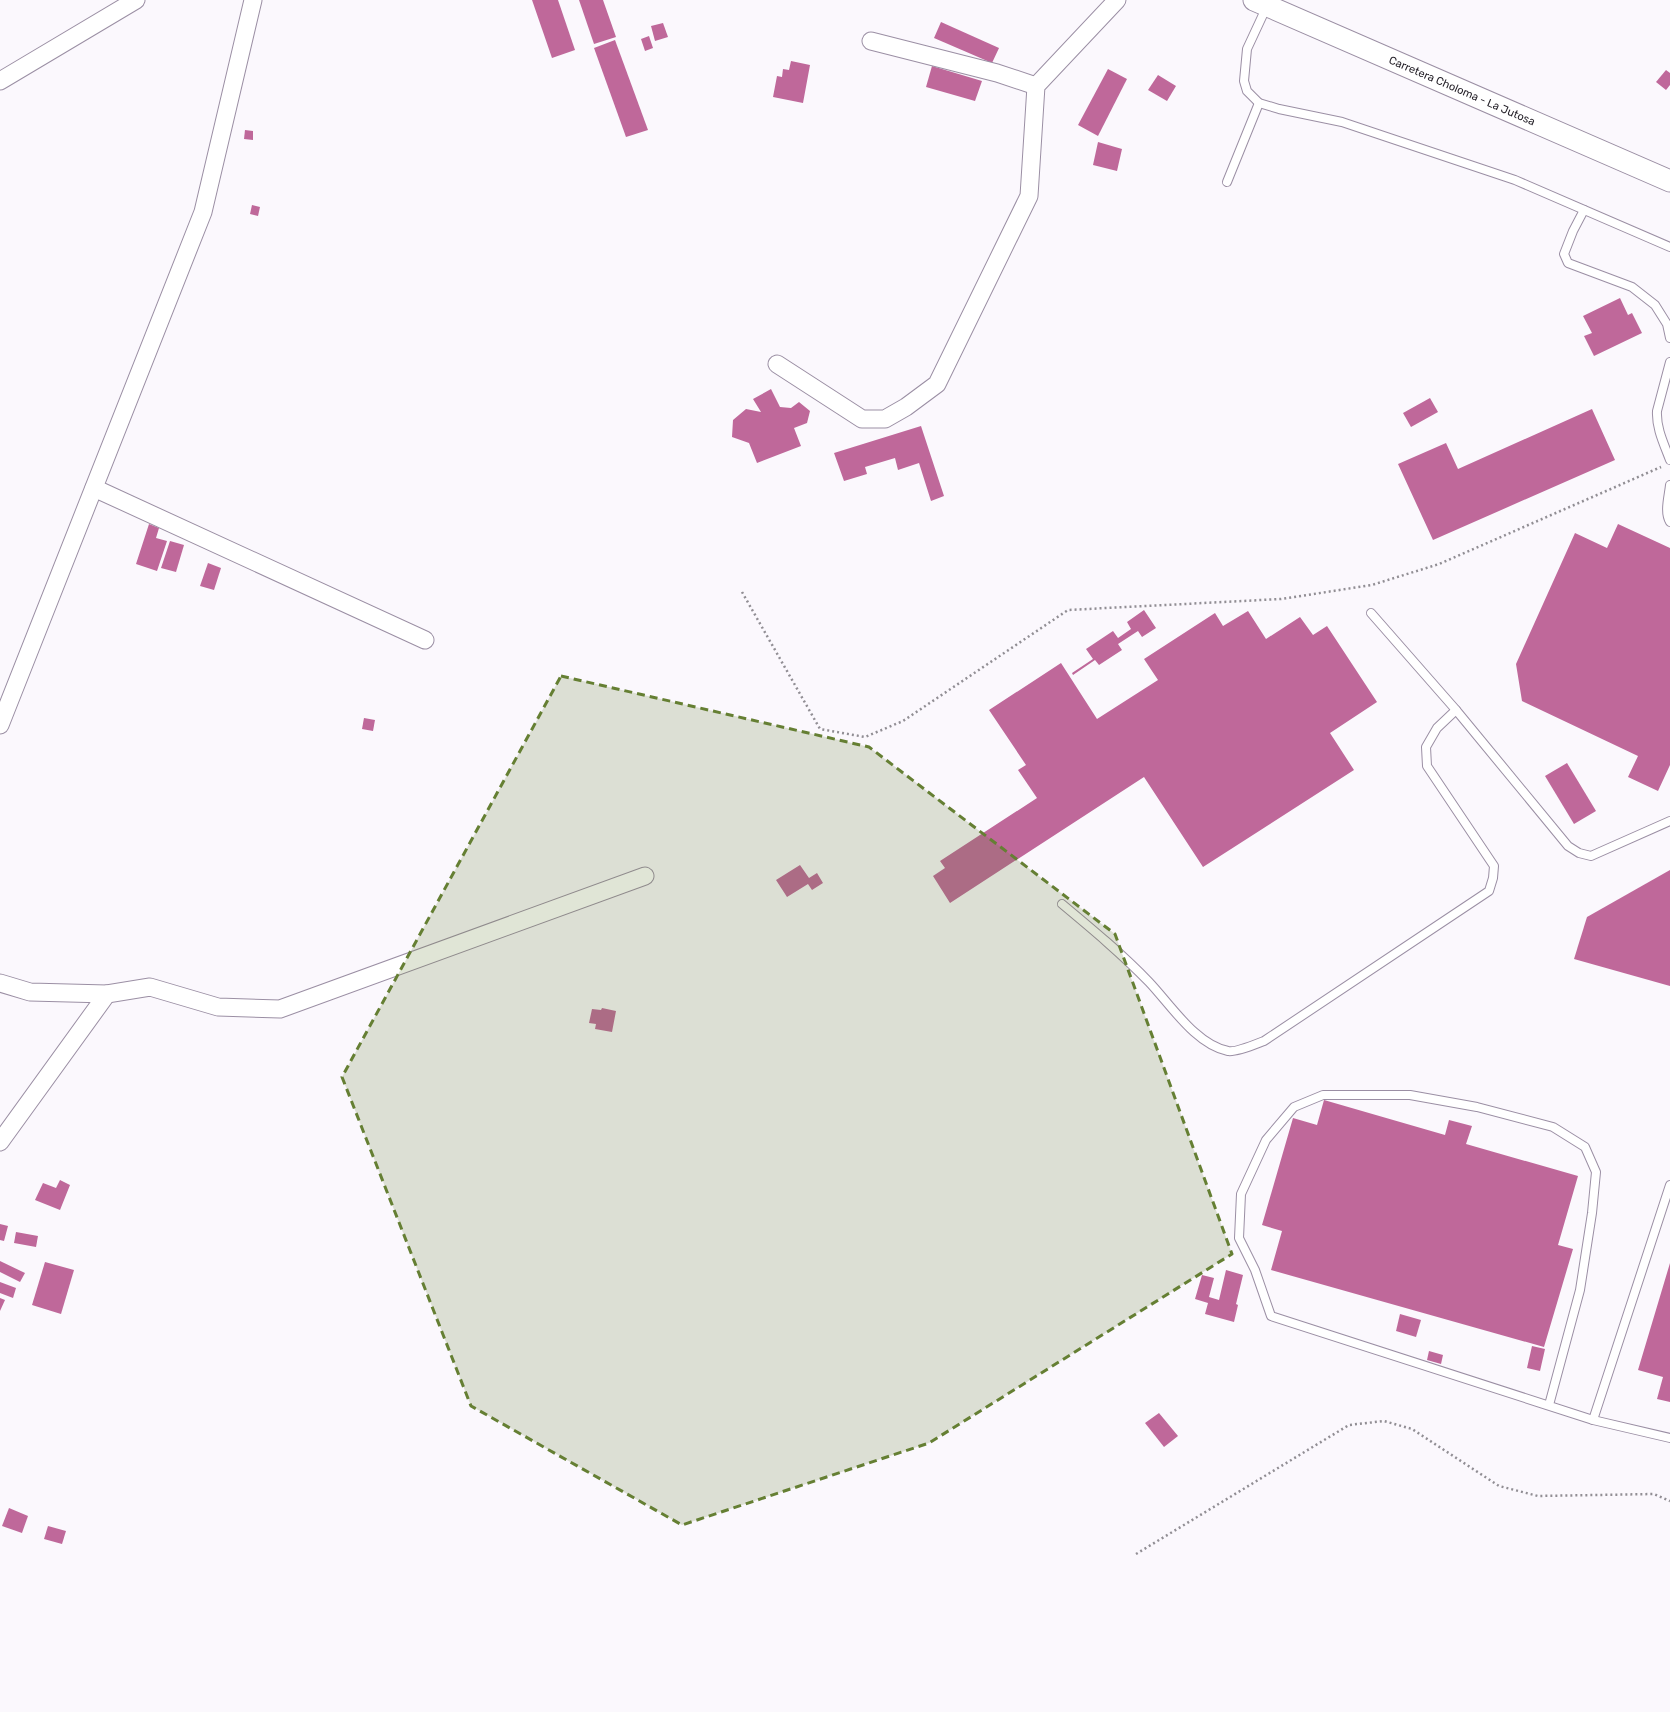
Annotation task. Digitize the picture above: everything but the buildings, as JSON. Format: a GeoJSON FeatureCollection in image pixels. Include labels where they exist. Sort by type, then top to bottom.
{"type":"FeatureCollection","features":[{"type":"Feature","properties":{"kind":"street"},"geometry":{"type":"LineString","coordinates":[[0,81],[136,0]]}},
{"type":"Feature","properties":{"kind":"street"},"geometry":{"type":"LineString","coordinates":[[0,725],[203,212],[253,0]]}},
{"type":"Feature","properties":{"kind":"street"},"geometry":{"type":"LineString","coordinates":[[777,364],[862,419],[885,419],[906,407],[937,384],[1029,196],[1036,86],[1117,0]]}},
{"type":"Feature","properties":{"kind":"street","name":"Carretera Choloma - La Jutosa"},"geometry":{"type":"LineString","coordinates":[[1261,3],[1670,181]]}},
{"type":"Feature","properties":{"kind":"street"},"geometry":{"type":"LineString","coordinates":[[871,41],[997,73],[1036,86]]}},
{"type":"Feature","properties":{"kind":"street"},"geometry":{"type":"LineString","coordinates":[[94,488],[425,640]]}},
{"type":"Feature","properties":{"kind":"street"},"geometry":{"type":"LineString","coordinates":[[0,983],[30,992],[107,994],[150,986],[218,1007],[280,1009],[645,876]]}},
{"type":"Feature","properties":{"kind":"street"},"geometry":{"type":"LineString","coordinates":[[0,1142],[107,994]]}},
{"type":"Feature","properties":{"kind":"lane"},"geometry":{"type":"LineString","coordinates":[[1261,3],[1247,49],[1244,81],[1247,91],[1258,103],[1279,109],[1342,122],[1515,180],[1670,247]]}},
{"type":"Feature","properties":{"kind":"lane"},"geometry":{"type":"LineString","coordinates":[[1227,182],[1258,103]]}},
{"type":"Feature","properties":{"kind":"lane"},"geometry":{"type":"LineString","coordinates":[[1584,210],[1564,254],[1568,263],[1632,287],[1655,305],[1667,324],[1670,338]]}},
{"type":"Feature","properties":{"kind":"lane"},"geometry":{"type":"LineString","coordinates":[[1670,362],[1656,419],[1670,460]]}},
{"type":"Feature","properties":{"kind":"lane"},"geometry":{"type":"LineString","coordinates":[[1670,485],[1668,505],[1668,519],[1670,522]]}},
{"type":"Feature","properties":{"kind":"lane"},"geometry":{"type":"LineString","coordinates":[[1371,613],[1456,710],[1568,846],[1579,853],[1591,856],[1670,821]]}},
{"type":"Feature","properties":{"kind":"lane"},"geometry":{"type":"LineString","coordinates":[[1062,904],[1090,927],[1148,982],[1192,1029],[1212,1045],[1230,1052],[1264,1041],[1489,891],[1493,878],[1494,866],[1427,766],[1426,747],[1437,728],[1456,710]]}},
{"type":"Feature","properties":{"kind":"lane"},"geometry":{"type":"LineString","coordinates":[[1549,1405],[1580,1290],[1592,1213],[1596,1172],[1585,1148],[1553,1127],[1477,1107],[1410,1095],[1323,1095],[1294,1107],[1266,1140],[1241,1194],[1239,1238],[1255,1270],[1271,1316],[1593,1420],[1670,1438]]}},
{"type":"Feature","properties":{"kind":"lane"},"geometry":{"type":"LineString","coordinates":[[1593,1420],[1670,1185]]}},
{"type":"Feature","properties":{"kind":"path"},"geometry":{"type":"LineString","coordinates":[[742,592],[820,729],[865,737],[903,722],[1068,610],[1281,600],[1372,585],[1439,564],[1663,467]]}},
{"type":"Feature","properties":{"kind":"path"},"geometry":{"type":"LineString","coordinates":[[1136,1554],[1349,1425],[1384,1421],[1412,1429],[1499,1486],[1538,1496],[1654,1494],[1670,1501]]}},
{"type":"Feature","properties":{"kind":"highlighted area"},"geometry":{"type":"Polygon","coordinates":[[[561,676],[869,747],[1115,934],[1232,1254],[929,1443],[682,1525],[471,1406],[342,1077],[561,676]]]}}]}
